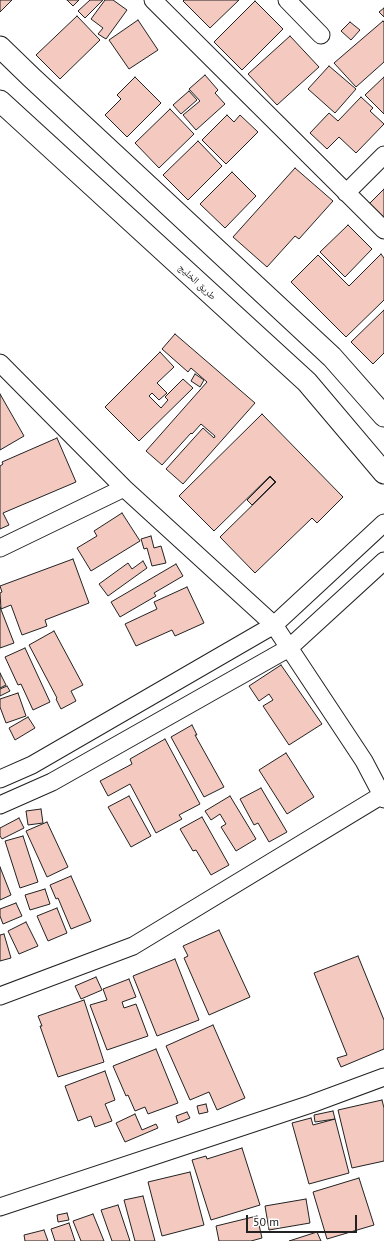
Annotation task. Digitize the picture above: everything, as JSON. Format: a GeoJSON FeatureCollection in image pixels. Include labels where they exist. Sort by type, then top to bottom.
{"type":"FeatureCollection","features":[{"type":"Feature","properties":{"kind":"main road"},"geometry":{"type":"LineString","coordinates":[[0,47],[332,356],[384,416]]}},
{"type":"Feature","properties":{"kind":"main road","name":"طريق الخليج"},"geometry":{"type":"LineString","coordinates":[[0,101],[307,382],[384,473]]}},
{"type":"Feature","properties":{"kind":"street"},"geometry":{"type":"LineString","coordinates":[[153,0],[384,230]]}},
{"type":"Feature","properties":{"kind":"street"},"geometry":{"type":"LineString","coordinates":[[287,0],[322,35]]}},
{"type":"Feature","properties":{"kind":"street"},"geometry":{"type":"LineString","coordinates":[[346,193],[384,155]]}},
{"type":"Feature","properties":{"kind":"street"},"geometry":{"type":"LineString","coordinates":[[0,363],[124,488],[274,625],[364,761],[383,797],[133,946],[0,996]]}},
{"type":"Feature","properties":{"kind":"street"},"geometry":{"type":"LineString","coordinates":[[0,548],[124,488]]}},
{"type":"Feature","properties":{"kind":"street"},"geometry":{"type":"LineString","coordinates":[[0,779],[32,765],[274,625],[384,524]]}},
{"type":"Feature","properties":{"kind":"street"},"geometry":{"type":"LineString","coordinates":[[0,805],[52,782],[289,648],[384,561]]}},
{"type":"Feature","properties":{"kind":"street"},"geometry":{"type":"LineString","coordinates":[[0,1207],[311,1104],[384,1077]]}},
{"type":"Feature","properties":{"kind":"building"},"geometry":{"type":"Polygon","coordinates":[[[0,0],[12,0],[0,12],[0,0]]]}},
{"type":"Feature","properties":{"kind":"building"},"geometry":{"type":"Polygon","coordinates":[[[67,0],[79,0],[73,6],[67,0]]]}},
{"type":"Feature","properties":{"kind":"building"},"geometry":{"type":"Polygon","coordinates":[[[90,0],[103,0],[85,18],[78,11],[90,0]]]}},
{"type":"Feature","properties":{"kind":"building"},"geometry":{"type":"Polygon","coordinates":[[[105,0],[113,0],[127,10],[106,39],[98,34],[103,28],[91,19],[105,0]]]}},
{"type":"Feature","properties":{"kind":"building"},"geometry":{"type":"Polygon","coordinates":[[[239,0],[210,28],[183,1],[239,0]]]}},
{"type":"Feature","properties":{"kind":"building"},"geometry":{"type":"Polygon","coordinates":[[[255,1],[283,29],[242,70],[214,42],[255,1]]]}},
{"type":"Feature","properties":{"kind":"building"},"geometry":{"type":"Polygon","coordinates":[[[384,8],[384,17],[379,12],[384,8]]]}},
{"type":"Feature","properties":{"kind":"building"},"geometry":{"type":"Polygon","coordinates":[[[77,16],[100,40],[60,79],[36,55],[77,16]]]}},
{"type":"Feature","properties":{"kind":"building"},"geometry":{"type":"Polygon","coordinates":[[[138,20],[158,50],[129,69],[109,40],[138,20]]]}},
{"type":"Feature","properties":{"kind":"building"},"geometry":{"type":"Polygon","coordinates":[[[383,21],[384,62],[356,87],[334,63],[383,21]]]}},
{"type":"Feature","properties":{"kind":"building"},"geometry":{"type":"Polygon","coordinates":[[[350,22],[360,30],[351,40],[341,31],[350,22]]]}},
{"type":"Feature","properties":{"kind":"building"},"geometry":{"type":"Polygon","coordinates":[[[290,36],[319,67],[277,105],[248,74],[290,36]]]}},
{"type":"Feature","properties":{"kind":"building"},"geometry":{"type":"Polygon","coordinates":[[[329,66],[356,89],[335,113],[308,89],[329,66]]]}},
{"type":"Feature","properties":{"kind":"building"},"geometry":{"type":"Polygon","coordinates":[[[205,75],[218,90],[215,93],[225,104],[196,130],[183,115],[200,101],[189,89],[205,75]]]}},
{"type":"Feature","properties":{"kind":"building"},"geometry":{"type":"Polygon","coordinates":[[[135,77],[161,103],[127,137],[105,115],[121,99],[117,95],[135,77]]]}},
{"type":"Feature","properties":{"kind":"building"},"geometry":{"type":"Polygon","coordinates":[[[384,77],[384,114],[365,95],[384,77]]]}},
{"type":"Feature","properties":{"kind":"building"},"geometry":{"type":"Polygon","coordinates":[[[189,91],[197,100],[181,114],[173,105],[189,91]]]}},
{"type":"Feature","properties":{"kind":"building"},"geometry":{"type":"Polygon","coordinates":[[[361,97],[373,108],[370,111],[384,124],[356,153],[339,137],[327,149],[310,133],[329,113],[338,121],[361,97]]]}},
{"type":"Feature","properties":{"kind":"building"},"geometry":{"type":"Polygon","coordinates":[[[170,109],[194,134],[159,168],[135,143],[170,109]]]}},
{"type":"Feature","properties":{"kind":"building"},"geometry":{"type":"Polygon","coordinates":[[[227,115],[234,122],[240,115],[258,132],[226,164],[202,140],[227,115]]]}},
{"type":"Feature","properties":{"kind":"building"},"geometry":{"type":"Polygon","coordinates":[[[198,141],[222,166],[188,200],[163,175],[198,141]]]}},
{"type":"Feature","properties":{"kind":"building"},"geometry":{"type":"Polygon","coordinates":[[[295,168],[333,201],[299,239],[295,236],[267,267],[233,237],[295,168]]]}},
{"type":"Feature","properties":{"kind":"building"},"geometry":{"type":"Polygon","coordinates":[[[232,172],[256,196],[225,228],[200,204],[232,172]]]}},
{"type":"Feature","properties":{"kind":"building"},"geometry":{"type":"Polygon","coordinates":[[[384,189],[384,228],[364,209],[384,189]]]}},
{"type":"Feature","properties":{"kind":"building"},"geometry":{"type":"Polygon","coordinates":[[[348,225],[372,249],[345,277],[320,252],[348,225]]]}},
{"type":"Feature","properties":{"kind":"building"},"geometry":{"type":"Polygon","coordinates":[[[381,254],[384,258],[384,300],[346,337],[291,282],[318,255],[349,286],[381,254]]]}},
{"type":"Feature","properties":{"kind":"building"},"geometry":{"type":"Polygon","coordinates":[[[384,310],[384,353],[373,364],[351,342],[384,310]]]}},
{"type":"Feature","properties":{"kind":"building"},"geometry":{"type":"Polygon","coordinates":[[[175,334],[255,403],[183,484],[166,469],[203,428],[214,438],[215,436],[201,424],[162,465],[146,451],[207,382],[191,368],[188,372],[162,349],[175,334]]]}},
{"type":"Feature","properties":{"kind":"building"},"geometry":{"type":"Polygon","coordinates":[[[160,352],[174,367],[157,383],[167,393],[159,400],[152,393],[149,396],[161,408],[168,400],[165,397],[183,379],[193,388],[139,441],[105,407],[160,352]]]}},
{"type":"Feature","properties":{"kind":"building"},"geometry":{"type":"Polygon","coordinates":[[[195,374],[204,380],[200,387],[191,381],[195,374]]]}},
{"type":"Feature","properties":{"kind":"building"},"geometry":{"type":"Polygon","coordinates":[[[0,394],[24,436],[0,450],[0,394]]]}},
{"type":"Feature","properties":{"kind":"building"},"geometry":{"type":"Polygon","coordinates":[[[262,414],[343,497],[317,523],[312,518],[255,573],[220,537],[276,482],[270,476],[214,531],[179,496],[262,414]]]}},
{"type":"Feature","properties":{"kind":"building"},"geometry":{"type":"Polygon","coordinates":[[[57,438],[76,482],[3,513],[9,525],[0,529],[0,466],[3,464],[2,462],[57,438]]]}},
{"type":"Feature","properties":{"kind":"building"},"geometry":{"type":"Polygon","coordinates":[[[270,477],[275,482],[252,505],[247,500],[270,477]]]}},
{"type":"Feature","properties":{"kind":"building"},"geometry":{"type":"Polygon","coordinates":[[[122,513],[140,541],[91,571],[77,548],[97,536],[94,531],[122,513]]]}},
{"type":"Feature","properties":{"kind":"building"},"geometry":{"type":"Polygon","coordinates":[[[151,536],[154,548],[161,546],[166,563],[152,566],[147,548],[144,549],[141,539],[151,536]]]}},
{"type":"Feature","properties":{"kind":"building"},"geometry":{"type":"Polygon","coordinates":[[[73,559],[89,603],[45,620],[47,626],[22,635],[11,605],[1,609],[0,593],[2,592],[0,586],[73,559]]]}},
{"type":"Feature","properties":{"kind":"building"},"geometry":{"type":"Polygon","coordinates":[[[143,561],[147,568],[108,596],[99,584],[128,563],[132,569],[143,561]]]}},
{"type":"Feature","properties":{"kind":"building"},"geometry":{"type":"Polygon","coordinates":[[[176,564],[183,576],[154,593],[156,596],[120,617],[111,602],[176,564]]]}},
{"type":"Feature","properties":{"kind":"building"},"geometry":{"type":"Polygon","coordinates":[[[187,587],[204,623],[175,636],[172,630],[136,646],[125,624],[157,609],[154,602],[187,587]]]}},
{"type":"Feature","properties":{"kind":"building"},"geometry":{"type":"Polygon","coordinates":[[[0,607],[14,643],[0,648],[0,607]]]}},
{"type":"Feature","properties":{"kind":"building"},"geometry":{"type":"Polygon","coordinates":[[[54,631],[83,685],[71,691],[76,701],[61,709],[56,699],[57,698],[29,645],[54,631]]]}},
{"type":"Feature","properties":{"kind":"building"},"geometry":{"type":"Polygon","coordinates":[[[25,648],[50,702],[33,710],[21,684],[18,685],[5,657],[25,648]]]}},
{"type":"Feature","properties":{"kind":"building"},"geometry":{"type":"Polygon","coordinates":[[[281,665],[322,724],[289,745],[263,706],[273,700],[269,694],[259,701],[249,686],[281,665]]]}},
{"type":"Feature","properties":{"kind":"building"},"geometry":{"type":"Polygon","coordinates":[[[0,673],[6,685],[0,688],[0,673]]]}},
{"type":"Feature","properties":{"kind":"building"},"geometry":{"type":"Polygon","coordinates":[[[7,686],[10,691],[0,696],[0,689],[7,686]]]}},
{"type":"Feature","properties":{"kind":"building"},"geometry":{"type":"Polygon","coordinates":[[[18,693],[26,716],[6,723],[0,707],[0,699],[18,693]]]}},
{"type":"Feature","properties":{"kind":"building"},"geometry":{"type":"Polygon","coordinates":[[[28,717],[35,728],[15,740],[9,728],[28,717]]]}},
{"type":"Feature","properties":{"kind":"building"},"geometry":{"type":"Polygon","coordinates":[[[192,725],[197,735],[195,735],[224,787],[204,797],[171,737],[192,725]]]}},
{"type":"Feature","properties":{"kind":"building"},"geometry":{"type":"Polygon","coordinates":[[[165,739],[200,804],[179,815],[182,819],[156,833],[130,784],[108,796],[100,781],[132,764],[130,759],[165,739]]]}},
{"type":"Feature","properties":{"kind":"building"},"geometry":{"type":"Polygon","coordinates":[[[286,753],[314,797],[287,814],[259,770],[286,753]]]}},
{"type":"Feature","properties":{"kind":"building"},"geometry":{"type":"Polygon","coordinates":[[[261,788],[287,832],[269,842],[258,823],[254,825],[240,799],[261,788]]]}},
{"type":"Feature","properties":{"kind":"building"},"geometry":{"type":"Polygon","coordinates":[[[129,796],[151,836],[131,847],[108,807],[129,796]]]}},
{"type":"Feature","properties":{"kind":"building"},"geometry":{"type":"Polygon","coordinates":[[[230,796],[256,839],[236,851],[221,827],[226,824],[220,814],[211,820],[205,811],[230,796]]]}},
{"type":"Feature","properties":{"kind":"building"},"geometry":{"type":"Polygon","coordinates":[[[41,809],[43,823],[28,825],[26,811],[41,809]]]}},
{"type":"Feature","properties":{"kind":"building"},"geometry":{"type":"Polygon","coordinates":[[[202,817],[229,865],[211,875],[196,850],[193,851],[180,829],[202,817]]]}},
{"type":"Feature","properties":{"kind":"building"},"geometry":{"type":"Polygon","coordinates":[[[19,818],[24,828],[2,839],[0,836],[0,828],[19,818]]]}},
{"type":"Feature","properties":{"kind":"building"},"geometry":{"type":"Polygon","coordinates":[[[47,822],[68,867],[47,877],[26,831],[47,822]]]}},
{"type":"Feature","properties":{"kind":"building"},"geometry":{"type":"Polygon","coordinates":[[[23,836],[38,882],[20,888],[5,841],[23,836]]]}},
{"type":"Feature","properties":{"kind":"building"},"geometry":{"type":"Polygon","coordinates":[[[0,867],[11,895],[0,900],[0,867]]]}},
{"type":"Feature","properties":{"kind":"building"},"geometry":{"type":"Polygon","coordinates":[[[71,876],[91,921],[71,929],[58,898],[56,899],[50,885],[71,876]]]}},
{"type":"Feature","properties":{"kind":"building"},"geometry":{"type":"Polygon","coordinates":[[[45,889],[50,904],[30,910],[25,895],[45,889]]]}},
{"type":"Feature","properties":{"kind":"building"},"geometry":{"type":"Polygon","coordinates":[[[16,903],[22,916],[3,924],[0,916],[0,909],[16,903]]]}},
{"type":"Feature","properties":{"kind":"building"},"geometry":{"type":"Polygon","coordinates":[[[57,908],[67,933],[48,941],[37,916],[57,908]]]}},
{"type":"Feature","properties":{"kind":"building"},"geometry":{"type":"Polygon","coordinates":[[[26,922],[38,946],[19,954],[8,931],[26,922]]]}},
{"type":"Feature","properties":{"kind":"building"},"geometry":{"type":"Polygon","coordinates":[[[219,930],[250,997],[209,1015],[184,958],[188,956],[183,946],[219,930]]]}},
{"type":"Feature","properties":{"kind":"building"},"geometry":{"type":"Polygon","coordinates":[[[4,934],[11,958],[0,961],[0,935],[4,934]]]}},
{"type":"Feature","properties":{"kind":"building"},"geometry":{"type":"Polygon","coordinates":[[[358,956],[384,1020],[384,1049],[341,1067],[337,1058],[347,1055],[314,973],[358,956]]]}},
{"type":"Feature","properties":{"kind":"building"},"geometry":{"type":"Polygon","coordinates":[[[175,959],[199,1020],[157,1036],[133,976],[175,959]]]}},
{"type":"Feature","properties":{"kind":"building"},"geometry":{"type":"Polygon","coordinates":[[[96,977],[102,990],[81,999],[75,986],[96,977]]]}},
{"type":"Feature","properties":{"kind":"building"},"geometry":{"type":"Polygon","coordinates":[[[129,979],[136,997],[122,1002],[124,1008],[136,1004],[148,1036],[107,1050],[90,1005],[107,1000],[103,989],[129,979]]]}},
{"type":"Feature","properties":{"kind":"building"},"geometry":{"type":"Polygon","coordinates":[[[84,1000],[104,1062],[58,1077],[40,1026],[42,1026],[38,1016],[84,1000]]]}},
{"type":"Feature","properties":{"kind":"building"},"geometry":{"type":"Polygon","coordinates":[[[213,1025],[245,1098],[217,1110],[209,1092],[190,1100],[166,1046],[213,1025]]]}},
{"type":"Feature","properties":{"kind":"building"},"geometry":{"type":"Polygon","coordinates":[[[156,1049],[178,1103],[148,1114],[145,1107],[135,1111],[128,1095],[126,1096],[113,1066],[156,1049]]]}},
{"type":"Feature","properties":{"kind":"building"},"geometry":{"type":"Polygon","coordinates":[[[105,1071],[115,1100],[105,1104],[112,1121],[95,1127],[91,1116],[78,1121],[65,1086],[105,1071]]]}},
{"type":"Feature","properties":{"kind":"building"},"geometry":{"type":"Polygon","coordinates":[[[382,1100],[384,1108],[384,1161],[352,1168],[338,1110],[382,1100]]]}},
{"type":"Feature","properties":{"kind":"building"},"geometry":{"type":"Polygon","coordinates":[[[206,1104],[208,1112],[199,1114],[197,1106],[206,1104]]]}},
{"type":"Feature","properties":{"kind":"building"},"geometry":{"type":"Polygon","coordinates":[[[333,1111],[335,1119],[315,1122],[314,1115],[333,1111]]]}},
{"type":"Feature","properties":{"kind":"building"},"geometry":{"type":"Polygon","coordinates":[[[187,1112],[190,1118],[178,1123],[176,1116],[187,1112]]]}},
{"type":"Feature","properties":{"kind":"building"},"geometry":{"type":"Polygon","coordinates":[[[135,1114],[142,1130],[156,1124],[158,1128],[125,1142],[116,1123],[135,1114]]]}},
{"type":"Feature","properties":{"kind":"building"},"geometry":{"type":"Polygon","coordinates":[[[311,1118],[313,1125],[335,1119],[349,1173],[309,1184],[292,1123],[311,1118]]]}},
{"type":"Feature","properties":{"kind":"building"},"geometry":{"type":"Polygon","coordinates":[[[242,1148],[260,1205],[211,1220],[192,1160],[206,1156],[207,1159],[242,1148]]]}},
{"type":"Feature","properties":{"kind":"building"},"geometry":{"type":"Polygon","coordinates":[[[190,1172],[204,1225],[162,1236],[148,1182],[190,1172]]]}},
{"type":"Feature","properties":{"kind":"building"},"geometry":{"type":"Polygon","coordinates":[[[359,1178],[374,1225],[327,1239],[313,1192],[359,1178]]]}},
{"type":"Feature","properties":{"kind":"building"},"geometry":{"type":"Polygon","coordinates":[[[143,1196],[155,1241],[135,1241],[124,1200],[143,1196]]]}},
{"type":"Feature","properties":{"kind":"building"},"geometry":{"type":"Polygon","coordinates":[[[306,1199],[310,1223],[269,1230],[265,1206],[306,1199]]]}},
{"type":"Feature","properties":{"kind":"building"},"geometry":{"type":"Polygon","coordinates":[[[118,1205],[130,1241],[112,1241],[101,1210],[118,1205]]]}},
{"type":"Feature","properties":{"kind":"building"},"geometry":{"type":"Polygon","coordinates":[[[67,1213],[69,1220],[58,1222],[57,1215],[67,1213]]]}},
{"type":"Feature","properties":{"kind":"building"},"geometry":{"type":"Polygon","coordinates":[[[93,1214],[104,1241],[81,1241],[73,1221],[93,1214]]]}},
{"type":"Feature","properties":{"kind":"building"},"geometry":{"type":"Polygon","coordinates":[[[257,1216],[262,1238],[251,1241],[219,1241],[216,1226],[257,1216]]]}},
{"type":"Feature","properties":{"kind":"building"},"geometry":{"type":"Polygon","coordinates":[[[69,1223],[75,1241],[55,1241],[51,1229],[69,1223]]]}},
{"type":"Feature","properties":{"kind":"building"},"geometry":{"type":"Polygon","coordinates":[[[44,1230],[48,1241],[25,1241],[24,1235],[44,1230]]]}},
{"type":"Feature","properties":{"kind":"building"},"geometry":{"type":"Polygon","coordinates":[[[317,1232],[321,1241],[289,1241],[317,1232]]]}}]}
